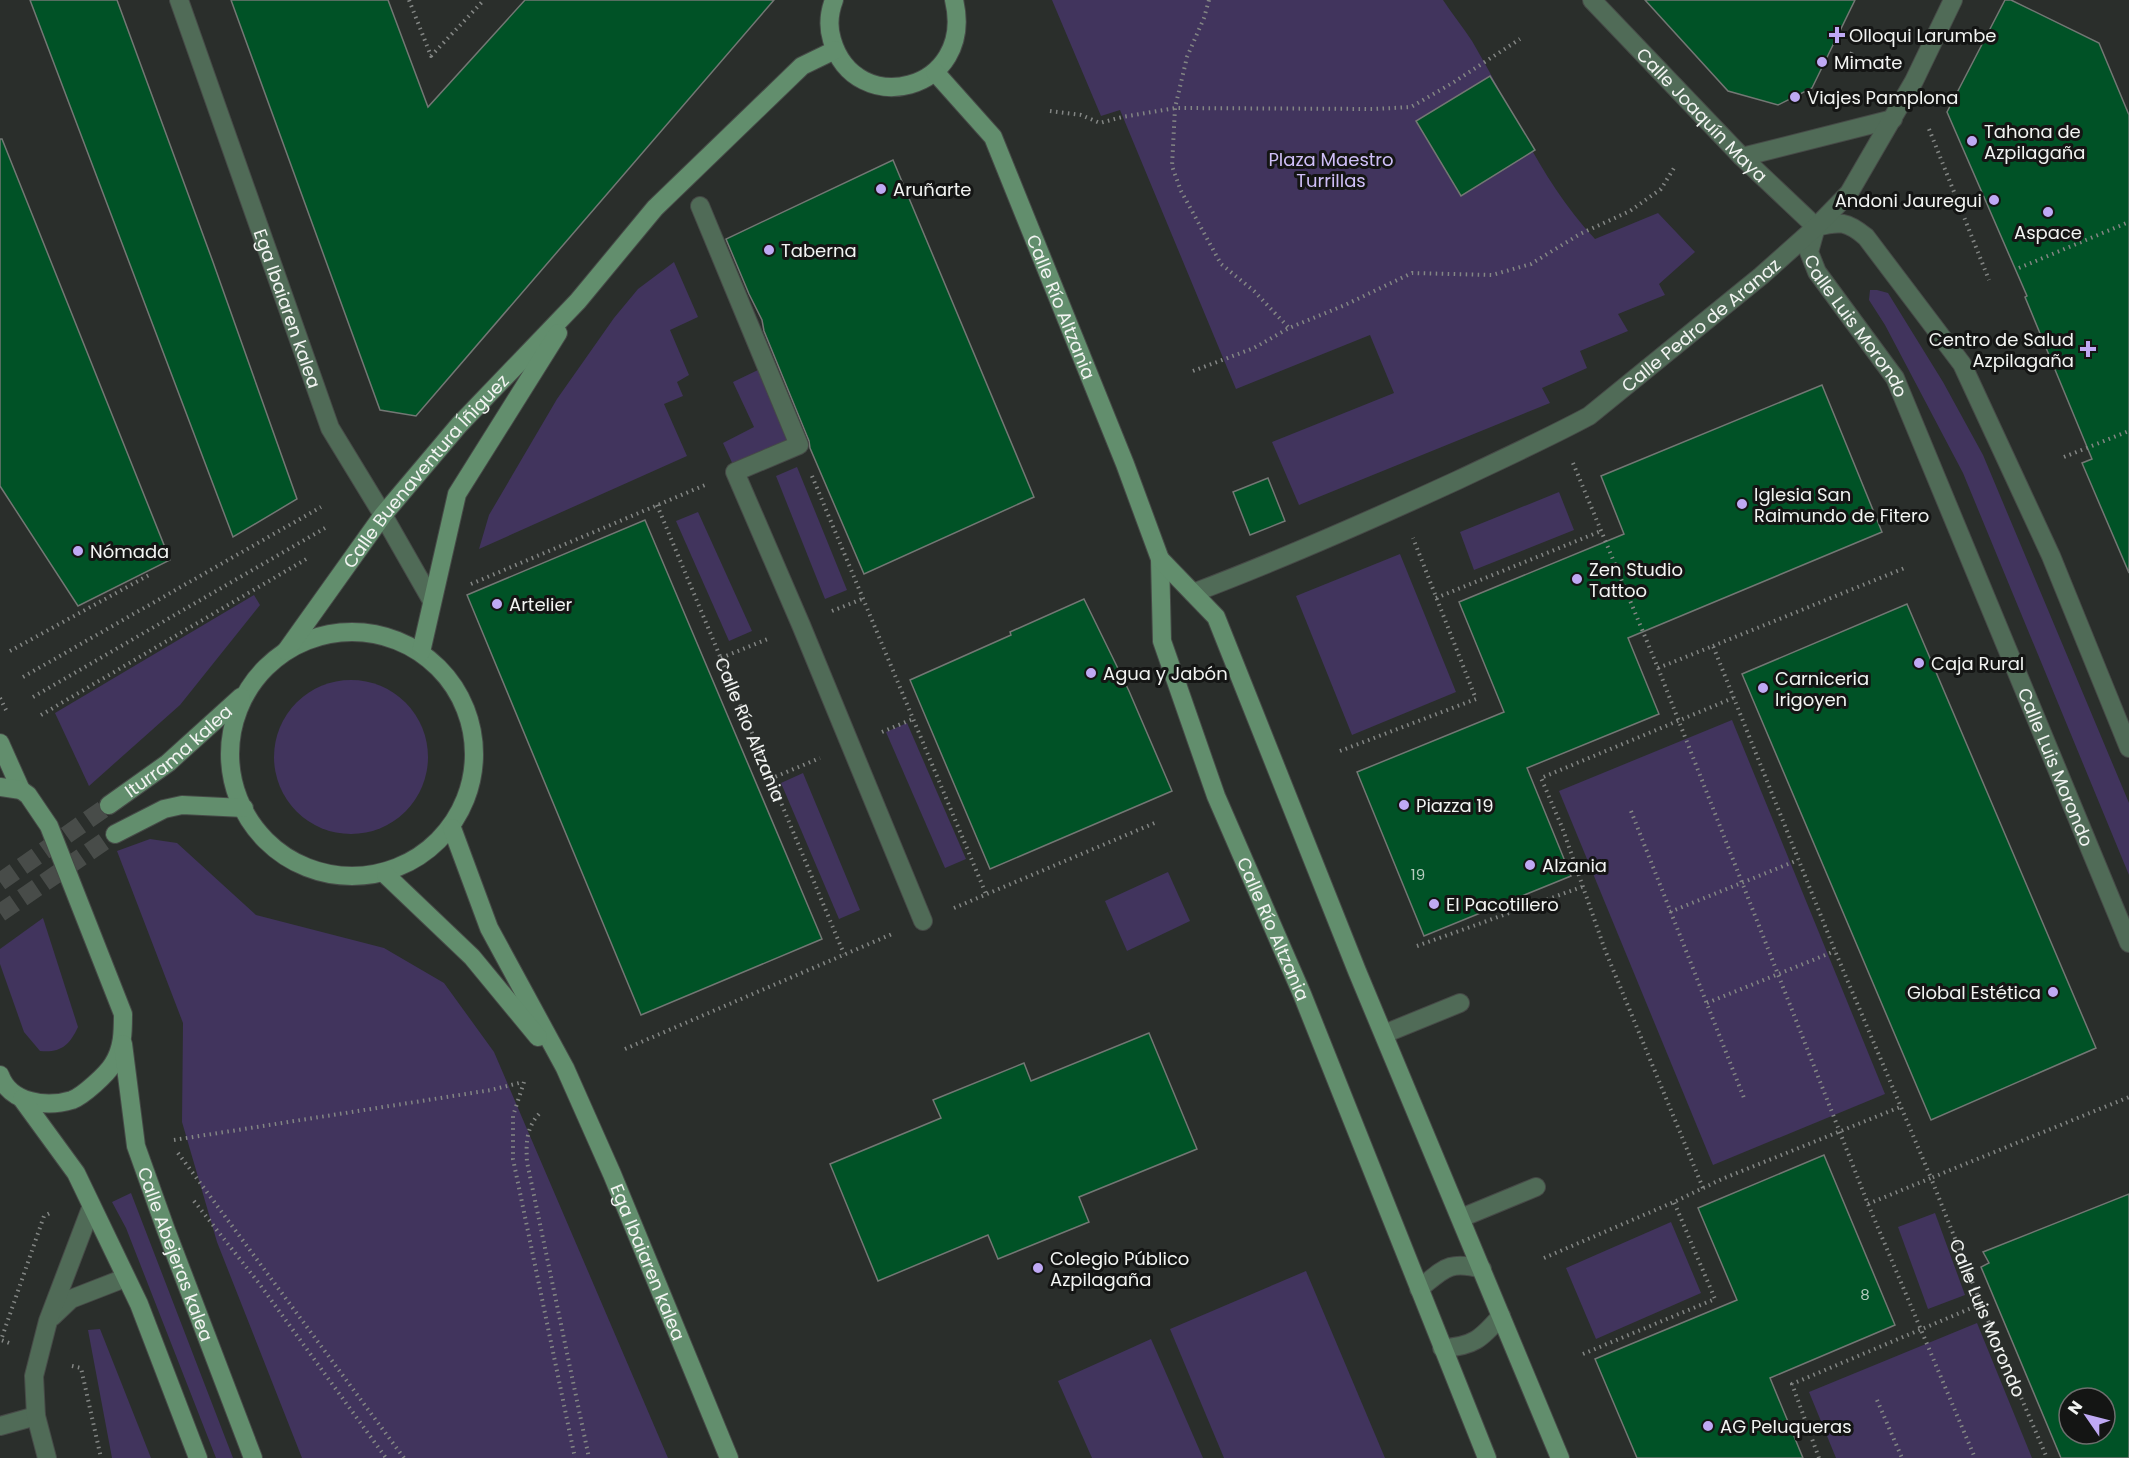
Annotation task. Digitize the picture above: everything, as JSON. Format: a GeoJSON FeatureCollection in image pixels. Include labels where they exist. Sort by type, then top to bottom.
{"type":"FeatureCollection","features":[{"type":"Feature","properties":{"kind":"street","name":"Ega Ibaiaren kalea"},"geometry":{"type":"LineString","coordinates":[[179,0],[330,428],[432,601]]}},
{"type":"Feature","properties":{"kind":"street"},"geometry":{"type":"LineString","coordinates":[[834,0],[830,10],[830,30],[835,50],[846,67],[861,79],[879,86],[899,87],[918,82],[935,72],[948,57],[956,39],[958,20],[954,0]]}},
{"type":"Feature","properties":{"kind":"street","name":"Calle Joaquín Maya"},"geometry":{"type":"LineString","coordinates":[[1592,0],[1742,157],[1816,227]]}},
{"type":"Feature","properties":{"kind":"street","name":"Calle Pedro de Aranaz"},"geometry":{"type":"LineString","coordinates":[[1193,593],[1400,507],[1560,432],[1589,416],[1761,276],[1816,227],[1849,193],[1914,81],[1953,0]]}},
{"type":"Feature","properties":{"kind":"street","name":"Calle Buenaventura Íñiguez"},"geometry":{"type":"LineString","coordinates":[[286,651],[383,515],[459,425],[578,301],[656,208],[802,66],[835,50]]}},
{"type":"Feature","properties":{"kind":"street","name":"Calle Río Altzania"},"geometry":{"type":"LineString","coordinates":[[935,72],[993,137],[1121,454],[1160,559],[1162,641],[1208,774],[1302,994],[1487,1458]]}},
{"type":"Feature","properties":{"kind":"street"},"geometry":{"type":"LineString","coordinates":[[1742,157],[1893,119]]}},
{"type":"Feature","properties":{"kind":"street"},"geometry":{"type":"LineString","coordinates":[[699,206],[799,445],[735,472],[798,617],[922,921]]}},
{"type":"Feature","properties":{"kind":"street","name":"Calle Luis Morondo"},"geometry":{"type":"LineString","coordinates":[[2129,748],[2051,556],[1962,364],[1866,237],[1852,225],[1835,222],[1816,227],[1809,252],[1816,272],[1895,378],[2129,943]]}},
{"type":"Feature","properties":{"kind":"street","name":"Calle Buenaventura Íñiguez"},"geometry":{"type":"LineString","coordinates":[[421,652],[457,494],[578,301]]}},
{"type":"Feature","properties":{"kind":"street","name":"Calle Río Altzania"},"geometry":{"type":"LineString","coordinates":[[1160,559],[1215,617],[1384,1034],[1560,1458]]}},
{"type":"Feature","properties":{"kind":"street"},"geometry":{"type":"LineString","coordinates":[[244,693],[235,718],[229,761],[244,808],[258,836],[315,873],[386,875],[424,855],[452,828],[475,772],[473,732],[462,698],[421,652],[391,637],[364,632],[328,634],[286,651]]}},
{"type":"Feature","properties":{"kind":"street","name":"Iturrama kalea"},"geometry":{"type":"LineString","coordinates":[[110,805],[168,763],[244,693],[258,675],[286,651]]}},
{"type":"Feature","properties":{"kind":"street"},"geometry":{"type":"LineString","coordinates":[[0,743],[21,790]]}},
{"type":"Feature","properties":{"kind":"street"},"geometry":{"type":"LineString","coordinates":[[0,787],[21,790]]}},
{"type":"Feature","properties":{"kind":"street","name":"Calle Abejeras kalea"},"geometry":{"type":"LineString","coordinates":[[21,790],[28,795],[49,826],[123,1014],[123,1042],[136,1146],[253,1458]]}},
{"type":"Feature","properties":{"kind":"street","name":"Iturrama kalea"},"geometry":{"type":"LineString","coordinates":[[115,834],[164,809],[182,805],[244,808]]}},
{"type":"Feature","properties":{"kind":"street","name":"Ega Ibaiaren kalea"},"geometry":{"type":"LineString","coordinates":[[452,828],[489,928],[565,1068],[612,1174],[729,1458]]}},
{"type":"Feature","properties":{"kind":"street","name":"Ega Ibaiaren kalea"},"geometry":{"type":"LineString","coordinates":[[386,875],[472,957],[565,1068]]}},
{"type":"Feature","properties":{"kind":"street"},"geometry":{"type":"LineString","coordinates":[[1384,1034],[1460,1003]]}},
{"type":"Feature","properties":{"kind":"street"},"geometry":{"type":"LineString","coordinates":[[22,1099],[51,1104],[74,1100],[97,1082],[113,1065],[123,1042]]}},
{"type":"Feature","properties":{"kind":"street"},"geometry":{"type":"LineString","coordinates":[[1,1082],[22,1099],[76,1173],[139,1304],[198,1458]]}},
{"type":"Feature","properties":{"kind":"street"},"geometry":{"type":"LineString","coordinates":[[1461,1218],[1536,1186]]}},
{"type":"Feature","properties":{"kind":"street"},"geometry":{"type":"LineString","coordinates":[[47,1458],[36,1416],[34,1376],[48,1321],[91,1208]]}},
{"type":"Feature","properties":{"kind":"street"},"geometry":{"type":"LineString","coordinates":[[1419,1289],[1445,1268],[1463,1264],[1482,1269]]}},
{"type":"Feature","properties":{"kind":"street"},"geometry":{"type":"LineString","coordinates":[[48,1321],[71,1299],[125,1278]]}},
{"type":"Feature","properties":{"kind":"street"},"geometry":{"type":"LineString","coordinates":[[1442,1348],[1458,1347],[1482,1338],[1501,1316]]}},
{"type":"Feature","properties":{"kind":"street"},"geometry":{"type":"LineString","coordinates":[[0,1426],[36,1416]]}},
{"type":"Feature","properties":{"kind":"path"},"geometry":{"type":"LineString","coordinates":[[410,0],[431,56],[484,0]]}},
{"type":"Feature","properties":{"kind":"path"},"geometry":{"type":"LineString","coordinates":[[1209,0],[1204,18],[1187,57],[1176,108],[1172,166],[1181,190],[1221,264],[1254,291],[1289,328]]}},
{"type":"Feature","properties":{"kind":"path"},"geometry":{"type":"LineString","coordinates":[[1050,111],[1081,115],[1101,123],[1176,108],[1374,109],[1411,107],[1520,39]]}},
{"type":"Feature","properties":{"kind":"path"},"geometry":{"type":"LineString","coordinates":[[1844,70],[1853,50]]}},
{"type":"Feature","properties":{"kind":"path"},"geometry":{"type":"LineString","coordinates":[[1929,129],[1989,280]]}},
{"type":"Feature","properties":{"kind":"path"},"geometry":{"type":"LineString","coordinates":[[1193,370],[1254,348],[1289,328],[1345,305],[1412,273],[1451,276],[1492,275],[1531,264],[1580,234],[1630,211],[1661,189],[1674,168]]}},
{"type":"Feature","properties":{"kind":"path"},"geometry":{"type":"LineString","coordinates":[[2019,268],[2129,222]]}},
{"type":"Feature","properties":{"kind":"path"},"geometry":{"type":"LineString","coordinates":[[2064,456],[2129,430]]}},
{"type":"Feature","properties":{"kind":"path"},"geometry":{"type":"LineString","coordinates":[[1560,432],[1658,668],[1868,1204],[1975,1458]]}},
{"type":"Feature","properties":{"kind":"path"},"geometry":{"type":"LineString","coordinates":[[799,445],[986,894]]}},
{"type":"Feature","properties":{"kind":"path"},"geometry":{"type":"LineString","coordinates":[[470,585],[735,472]]}},
{"type":"Feature","properties":{"kind":"path","name":"Calle Río Altzania"},"geometry":{"type":"LineString","coordinates":[[657,505],[844,954]]}},
{"type":"Feature","properties":{"kind":"path"},"geometry":{"type":"LineString","coordinates":[[23,677],[321,507]]}},
{"type":"Feature","properties":{"kind":"path"},"geometry":{"type":"LineString","coordinates":[[1340,751],[1476,699],[1400,507]]}},
{"type":"Feature","properties":{"kind":"path"},"geometry":{"type":"LineString","coordinates":[[33,697],[325,528]]}},
{"type":"Feature","properties":{"kind":"path"},"geometry":{"type":"LineString","coordinates":[[1436,598],[1601,531]]}},
{"type":"Feature","properties":{"kind":"path"},"geometry":{"type":"LineString","coordinates":[[41,716],[313,554]]}},
{"type":"Feature","properties":{"kind":"path"},"geometry":{"type":"LineString","coordinates":[[1658,668],[1907,567]]}},
{"type":"Feature","properties":{"kind":"path"},"geometry":{"type":"LineString","coordinates":[[10,651],[149,575]]}},
{"type":"Feature","properties":{"kind":"path","name":"Calle Luis Morondo"},"geometry":{"type":"LineString","coordinates":[[1713,646],[1835,951],[2047,1458]]}},
{"type":"Feature","properties":{"kind":"path"},"geometry":{"type":"LineString","coordinates":[[1703,1188],[1605,951],[1562,827],[1541,778],[1733,698]]}},
{"type":"Feature","properties":{"kind":"path"},"geometry":{"type":"LineString","coordinates":[[1631,811],[1744,1098]]}},
{"type":"Feature","properties":{"kind":"path"},"geometry":{"type":"LineString","coordinates":[[625,1049],[1157,822]]}},
{"type":"Feature","properties":{"kind":"path"},"geometry":{"type":"LineString","coordinates":[[1670,912],[1798,860]]}},
{"type":"Feature","properties":{"kind":"path"},"geometry":{"type":"LineString","coordinates":[[1417,946],[1582,887]]}},
{"type":"Feature","properties":{"kind":"path"},"geometry":{"type":"LineString","coordinates":[[1707,1003],[1835,951]]}},
{"type":"Feature","properties":{"kind":"path"},"geometry":{"type":"LineString","coordinates":[[174,1140],[524,1082],[513,1116],[513,1159],[575,1458]]}},
{"type":"Feature","properties":{"kind":"path"},"geometry":{"type":"LineString","coordinates":[[1868,1204],[2129,1096]]}},
{"type":"Feature","properties":{"kind":"path"},"geometry":{"type":"LineString","coordinates":[[1544,1258],[1722,1179],[1900,1107]]}},
{"type":"Feature","properties":{"kind":"path"},"geometry":{"type":"LineString","coordinates":[[539,1114],[532,1122],[526,1144],[527,1162],[589,1458]]}},
{"type":"Feature","properties":{"kind":"path"},"geometry":{"type":"LineString","coordinates":[[178,1154],[404,1458]]}},
{"type":"Feature","properties":{"kind":"path"},"geometry":{"type":"LineString","coordinates":[[192,1198],[258,1282],[386,1458]]}},
{"type":"Feature","properties":{"kind":"path"},"geometry":{"type":"LineString","coordinates":[[1583,1354],[1715,1299],[1674,1202]]}},
{"type":"Feature","properties":{"kind":"path"},"geometry":{"type":"LineString","coordinates":[[1819,1458],[1792,1384],[1981,1304]]}},
{"type":"Feature","properties":{"kind":"path"},"geometry":{"type":"LineString","coordinates":[[81,1368],[101,1458]]}},
{"type":"Feature","properties":{"kind":"path"},"geometry":{"type":"LineString","coordinates":[[1877,1400],[1902,1458]]}},
{"type":"Feature","properties":{"kind":"green space","name":"Plaza Maestro Turrillas"},"geometry":{"type":"Polygon","coordinates":[[[1052,0],[1443,0],[1487,66],[1543,169],[1576,217],[1595,239],[1658,213],[1695,252],[1659,284],[1665,295],[1618,314],[1628,331],[1580,351],[1587,368],[1542,388],[1550,403],[1299,505],[1272,442],[1394,393],[1370,335],[1236,389],[1120,110],[1101,116],[1052,0]]]}},
{"type":"Feature","properties":{"kind":"green space"},"geometry":{"type":"Polygon","coordinates":[[[674,262],[698,317],[670,330],[689,375],[677,382],[683,396],[664,404],[687,456],[479,549],[489,515],[557,399],[614,318],[638,289],[674,262]]]}},
{"type":"Feature","properties":{"kind":"green space"},"geometry":{"type":"Polygon","coordinates":[[[1870,290],[1888,293],[1943,382],[1983,455],[2129,803],[2129,875],[1963,473],[1885,325],[1869,300],[1870,290]]]}},
{"type":"Feature","properties":{"kind":"green space"},"geometry":{"type":"Polygon","coordinates":[[[758,370],[791,440],[734,467],[723,443],[754,427],[733,382],[758,370]]]}},
{"type":"Feature","properties":{"kind":"green space"},"geometry":{"type":"Polygon","coordinates":[[[797,467],[847,590],[825,599],[776,476],[797,467]]]}},
{"type":"Feature","properties":{"kind":"green space"},"geometry":{"type":"Polygon","coordinates":[[[1559,492],[1574,530],[1474,570],[1460,532],[1559,492]]]}},
{"type":"Feature","properties":{"kind":"green space"},"geometry":{"type":"Polygon","coordinates":[[[698,512],[752,631],[729,641],[676,521],[698,512]]]}},
{"type":"Feature","properties":{"kind":"green space"},"geometry":{"type":"Polygon","coordinates":[[[1400,554],[1456,692],[1352,735],[1296,596],[1400,554]]]}},
{"type":"Feature","properties":{"kind":"green space"},"geometry":{"type":"Polygon","coordinates":[[[254,595],[260,605],[180,705],[89,786],[55,713],[254,595]]]}},
{"type":"Feature","properties":{"kind":"green space"},"geometry":{"type":"Polygon","coordinates":[[[351,680],[366,681],[380,686],[394,693],[405,703],[415,714],[422,728],[427,742],[427,772],[422,786],[415,800],[405,811],[394,821],[380,828],[366,833],[351,834],[336,833],[322,828],[308,821],[297,811],[287,800],[280,786],[275,772],[274,757],[275,742],[280,728],[287,714],[297,703],[308,693],[322,686],[336,681],[351,680]]]}},
{"type":"Feature","properties":{"kind":"green space"},"geometry":{"type":"Polygon","coordinates":[[[1732,720],[1885,1094],[1713,1165],[1559,791],[1732,720]]]}},
{"type":"Feature","properties":{"kind":"green space"},"geometry":{"type":"Polygon","coordinates":[[[907,723],[966,859],[945,868],[886,732],[907,723]]]}},
{"type":"Feature","properties":{"kind":"green space"},"geometry":{"type":"Polygon","coordinates":[[[803,773],[860,910],[839,919],[781,783],[803,773]]]}},
{"type":"Feature","properties":{"kind":"green space"},"geometry":{"type":"Polygon","coordinates":[[[150,839],[177,843],[256,915],[384,948],[444,983],[494,1052],[668,1458],[302,1458],[217,1242],[182,1122],[183,1023],[117,851],[150,839]]]}},
{"type":"Feature","properties":{"kind":"green space"},"geometry":{"type":"Polygon","coordinates":[[[1168,872],[1190,921],[1127,951],[1105,901],[1168,872]]]}},
{"type":"Feature","properties":{"kind":"green space"},"geometry":{"type":"Polygon","coordinates":[[[43,918],[78,1027],[63,1047],[53,1051],[40,1051],[24,1032],[0,964],[0,949],[43,918]]]}},
{"type":"Feature","properties":{"kind":"green space"},"geometry":{"type":"Polygon","coordinates":[[[131,1193],[233,1458],[216,1458],[126,1228],[112,1202],[131,1193]]]}},
{"type":"Feature","properties":{"kind":"green space"},"geometry":{"type":"Polygon","coordinates":[[[1935,1213],[1965,1295],[1928,1309],[1898,1227],[1935,1213]]]}},
{"type":"Feature","properties":{"kind":"green space"},"geometry":{"type":"Polygon","coordinates":[[[1671,1222],[1701,1293],[1596,1339],[1566,1268],[1671,1222]]]}},
{"type":"Feature","properties":{"kind":"green space"},"geometry":{"type":"Polygon","coordinates":[[[1306,1271],[1385,1458],[1224,1458],[1170,1329],[1306,1271]]]}},
{"type":"Feature","properties":{"kind":"green space"},"geometry":{"type":"Polygon","coordinates":[[[1977,1323],[2032,1458],[1836,1458],[1809,1392],[1977,1323]]]}},
{"type":"Feature","properties":{"kind":"green space"},"geometry":{"type":"Polygon","coordinates":[[[100,1329],[151,1458],[112,1458],[88,1330],[100,1329]]]}},
{"type":"Feature","properties":{"kind":"green space"},"geometry":{"type":"Polygon","coordinates":[[[1151,1339],[1203,1458],[1092,1458],[1058,1381],[1151,1339]]]}},
{"type":"Feature","properties":{"kind":"building"},"geometry":{"type":"Polygon","coordinates":[[[30,0],[117,0],[297,499],[233,537],[30,0]]]}},
{"type":"Feature","properties":{"kind":"building"},"geometry":{"type":"Polygon","coordinates":[[[231,0],[388,0],[428,107],[525,0],[774,0],[416,416],[380,410],[231,0]]]}},
{"type":"Feature","properties":{"kind":"building"},"geometry":{"type":"Polygon","coordinates":[[[1645,0],[1855,0],[1812,88],[1778,105],[1728,91],[1645,0]]]}},
{"type":"Feature","properties":{"kind":"building"},"geometry":{"type":"Polygon","coordinates":[[[2005,0],[2011,0],[2099,43],[2129,115],[2129,573],[2082,463],[2092,459],[2025,297],[2027,296],[1947,112],[2005,0]]]}},
{"type":"Feature","properties":{"kind":"building"},"geometry":{"type":"Polygon","coordinates":[[[1490,76],[1535,150],[1461,196],[1416,121],[1490,76]]]}},
{"type":"Feature","properties":{"kind":"building"},"geometry":{"type":"Polygon","coordinates":[[[0,139],[2,139],[170,560],[78,606],[0,486],[0,139]]]}},
{"type":"Feature","properties":{"kind":"building"},"geometry":{"type":"Polygon","coordinates":[[[893,160],[1034,497],[864,574],[810,448],[764,331],[762,320],[726,239],[893,160]]]}},
{"type":"Feature","properties":{"kind":"building"},"geometry":{"type":"Polygon","coordinates":[[[1822,385],[1882,532],[1628,638],[1659,714],[1527,768],[1571,876],[1424,936],[1357,772],[1504,712],[1459,602],[1624,534],[1601,476],[1822,385]]]}},
{"type":"Feature","properties":{"kind":"building"},"geometry":{"type":"Polygon","coordinates":[[[1268,478],[1285,521],[1250,535],[1233,492],[1268,478]]]}},
{"type":"Feature","properties":{"kind":"building"},"geometry":{"type":"Polygon","coordinates":[[[645,520],[822,939],[641,1015],[467,595],[645,520]]]}},
{"type":"Feature","properties":{"kind":"building"},"geometry":{"type":"Polygon","coordinates":[[[1084,599],[1129,691],[1172,791],[990,869],[910,680],[1011,635],[1010,632],[1084,599]]]}},
{"type":"Feature","properties":{"kind":"building"},"geometry":{"type":"Polygon","coordinates":[[[1907,604],[2096,1048],[1931,1120],[1742,674],[1907,604]]]}},
{"type":"Feature","properties":{"kind":"building"},"geometry":{"type":"Polygon","coordinates":[[[1149,1033],[1197,1149],[1079,1197],[1089,1222],[998,1259],[988,1235],[878,1281],[830,1164],[941,1118],[933,1100],[1024,1063],[1031,1081],[1149,1033]]]}},
{"type":"Feature","properties":{"kind":"building"},"geometry":{"type":"Polygon","coordinates":[[[1824,1155],[1895,1325],[1770,1378],[1803,1458],[1637,1458],[1595,1359],[1737,1300],[1698,1208],[1824,1155]]]}},
{"type":"Feature","properties":{"kind":"building"},"geometry":{"type":"Polygon","coordinates":[[[2129,1194],[2129,1458],[2061,1458],[1981,1267],[1989,1263],[1983,1252],[2129,1194]]]}},
{"type":"Feature","properties":{"kind":"tunnel"},"geometry":{"type":"LineString","coordinates":[[0,882],[109,805]]}},
{"type":"Feature","properties":{"kind":"tunnel"},"geometry":{"type":"LineString","coordinates":[[0,913],[115,834]]}},
{"type":"Feature","properties":{"kind":"place","name":"Olloqui Larumbe"},"geometry":{"type":"Point","coordinates":[1837,35]}},
{"type":"Feature","properties":{"kind":"place","name":"Mimate"},"geometry":{"type":"Point","coordinates":[1822,62]}},
{"type":"Feature","properties":{"kind":"place","name":"Viajes Pamplona"},"geometry":{"type":"Point","coordinates":[1795,97]}},
{"type":"Feature","properties":{"kind":"place","name":"Tahona de Azpilagaña"},"geometry":{"type":"Point","coordinates":[1972,141]}},
{"type":"Feature","properties":{"kind":"place","name":"Aruñarte"},"geometry":{"type":"Point","coordinates":[881,189]}},
{"type":"Feature","properties":{"kind":"place","name":"Andoni Jauregui"},"geometry":{"type":"Point","coordinates":[1994,200]}},
{"type":"Feature","properties":{"kind":"place","name":"Aspace"},"geometry":{"type":"Point","coordinates":[2048,212]}},
{"type":"Feature","properties":{"kind":"place","name":"Taberna"},"geometry":{"type":"Point","coordinates":[769,250]}},
{"type":"Feature","properties":{"kind":"place","name":"Centro de Salud Azpilagaña"},"geometry":{"type":"Point","coordinates":[2088,349]}},
{"type":"Feature","properties":{"kind":"place","name":"Iglesia San Raimundo de Fitero"},"geometry":{"type":"Point","coordinates":[1742,504]}},
{"type":"Feature","properties":{"kind":"place","name":"Nómada"},"geometry":{"type":"Point","coordinates":[78,551]}},
{"type":"Feature","properties":{"kind":"place","name":"Zen Studio Tattoo"},"geometry":{"type":"Point","coordinates":[1577,579]}},
{"type":"Feature","properties":{"kind":"place","name":"Artelier"},"geometry":{"type":"Point","coordinates":[497,604]}},
{"type":"Feature","properties":{"kind":"place","name":"Caja Rural"},"geometry":{"type":"Point","coordinates":[1919,663]}},
{"type":"Feature","properties":{"kind":"place","name":"Agua y Jabón"},"geometry":{"type":"Point","coordinates":[1091,673]}},
{"type":"Feature","properties":{"kind":"place","name":"Carniceria Irigoyen"},"geometry":{"type":"Point","coordinates":[1763,688]}},
{"type":"Feature","properties":{"kind":"place","name":"Piazza 19"},"geometry":{"type":"Point","coordinates":[1404,805]}},
{"type":"Feature","properties":{"kind":"place","name":"Alzania"},"geometry":{"type":"Point","coordinates":[1530,865]}},
{"type":"Feature","properties":{"kind":"place","name":"El Pacotillero"},"geometry":{"type":"Point","coordinates":[1434,904]}},
{"type":"Feature","properties":{"kind":"place","name":"Global Estética"},"geometry":{"type":"Point","coordinates":[2053,992]}},
{"type":"Feature","properties":{"kind":"place","name":"Colegio Público Azpilagaña"},"geometry":{"type":"Point","coordinates":[1038,1268]}},
{"type":"Feature","properties":{"kind":"place","name":"AG Peluqueras"},"geometry":{"type":"Point","coordinates":[1708,1426]}}]}
